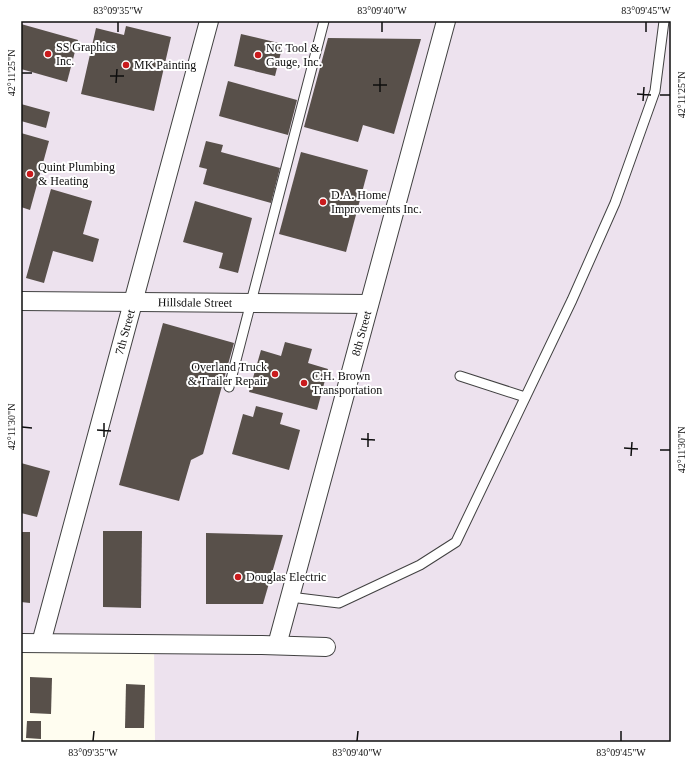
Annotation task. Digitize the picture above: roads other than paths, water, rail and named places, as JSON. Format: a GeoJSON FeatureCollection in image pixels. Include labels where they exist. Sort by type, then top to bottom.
{"type":"FeatureCollection","features":[{"type":"Feature","properties":{"kind":"street","name":"7th Street"},"geometry":{"type":"LineString","coordinates":[[41,643],[210,21]]}},
{"type":"Feature","properties":{"kind":"street","name":"8th Street"},"geometry":{"type":"LineString","coordinates":[[277,645],[446,21]]}},
{"type":"Feature","properties":{"kind":"street","name":"Hillsdale Street"},"geometry":{"type":"LineString","coordinates":[[21,301],[369,304]]}},
{"type":"Feature","properties":{"kind":"street"},"geometry":{"type":"LineString","coordinates":[[21,643],[277,645],[326,647]]}},
{"type":"Feature","properties":{"kind":"lane"},"geometry":{"type":"LineString","coordinates":[[229,387],[324,21]]}},
{"type":"Feature","properties":{"kind":"lane"},"geometry":{"type":"LineString","coordinates":[[290,597],[339,603],[420,565],[456,542],[572,300],[615,203],[655,91],[664,21]]}},
{"type":"Feature","properties":{"kind":"lane"},"geometry":{"type":"LineString","coordinates":[[460,376],[525,397]]}},
{"type":"Feature","properties":{"kind":"place","name":"SS Graphics Inc."},"geometry":{"type":"Point","coordinates":[48,54]}},
{"type":"Feature","properties":{"kind":"place","name":"NC Tool & Gauge, Inc."},"geometry":{"type":"Point","coordinates":[258,55]}},
{"type":"Feature","properties":{"kind":"place","name":"MK Painting"},"geometry":{"type":"Point","coordinates":[126,65]}},
{"type":"Feature","properties":{"kind":"place","name":"Quint Plumbing & Heating"},"geometry":{"type":"Point","coordinates":[30,174]}},
{"type":"Feature","properties":{"kind":"place","name":"D.A. Home Improvements Inc."},"geometry":{"type":"Point","coordinates":[323,202]}},
{"type":"Feature","properties":{"kind":"place","name":"Overland Truck & Trailer Repair"},"geometry":{"type":"Point","coordinates":[275,374]}},
{"type":"Feature","properties":{"kind":"place","name":"C.H. Brown Transportation"},"geometry":{"type":"Point","coordinates":[304,383]}},
{"type":"Feature","properties":{"kind":"place","name":"Douglas Electric"},"geometry":{"type":"Point","coordinates":[238,577]}}]}
